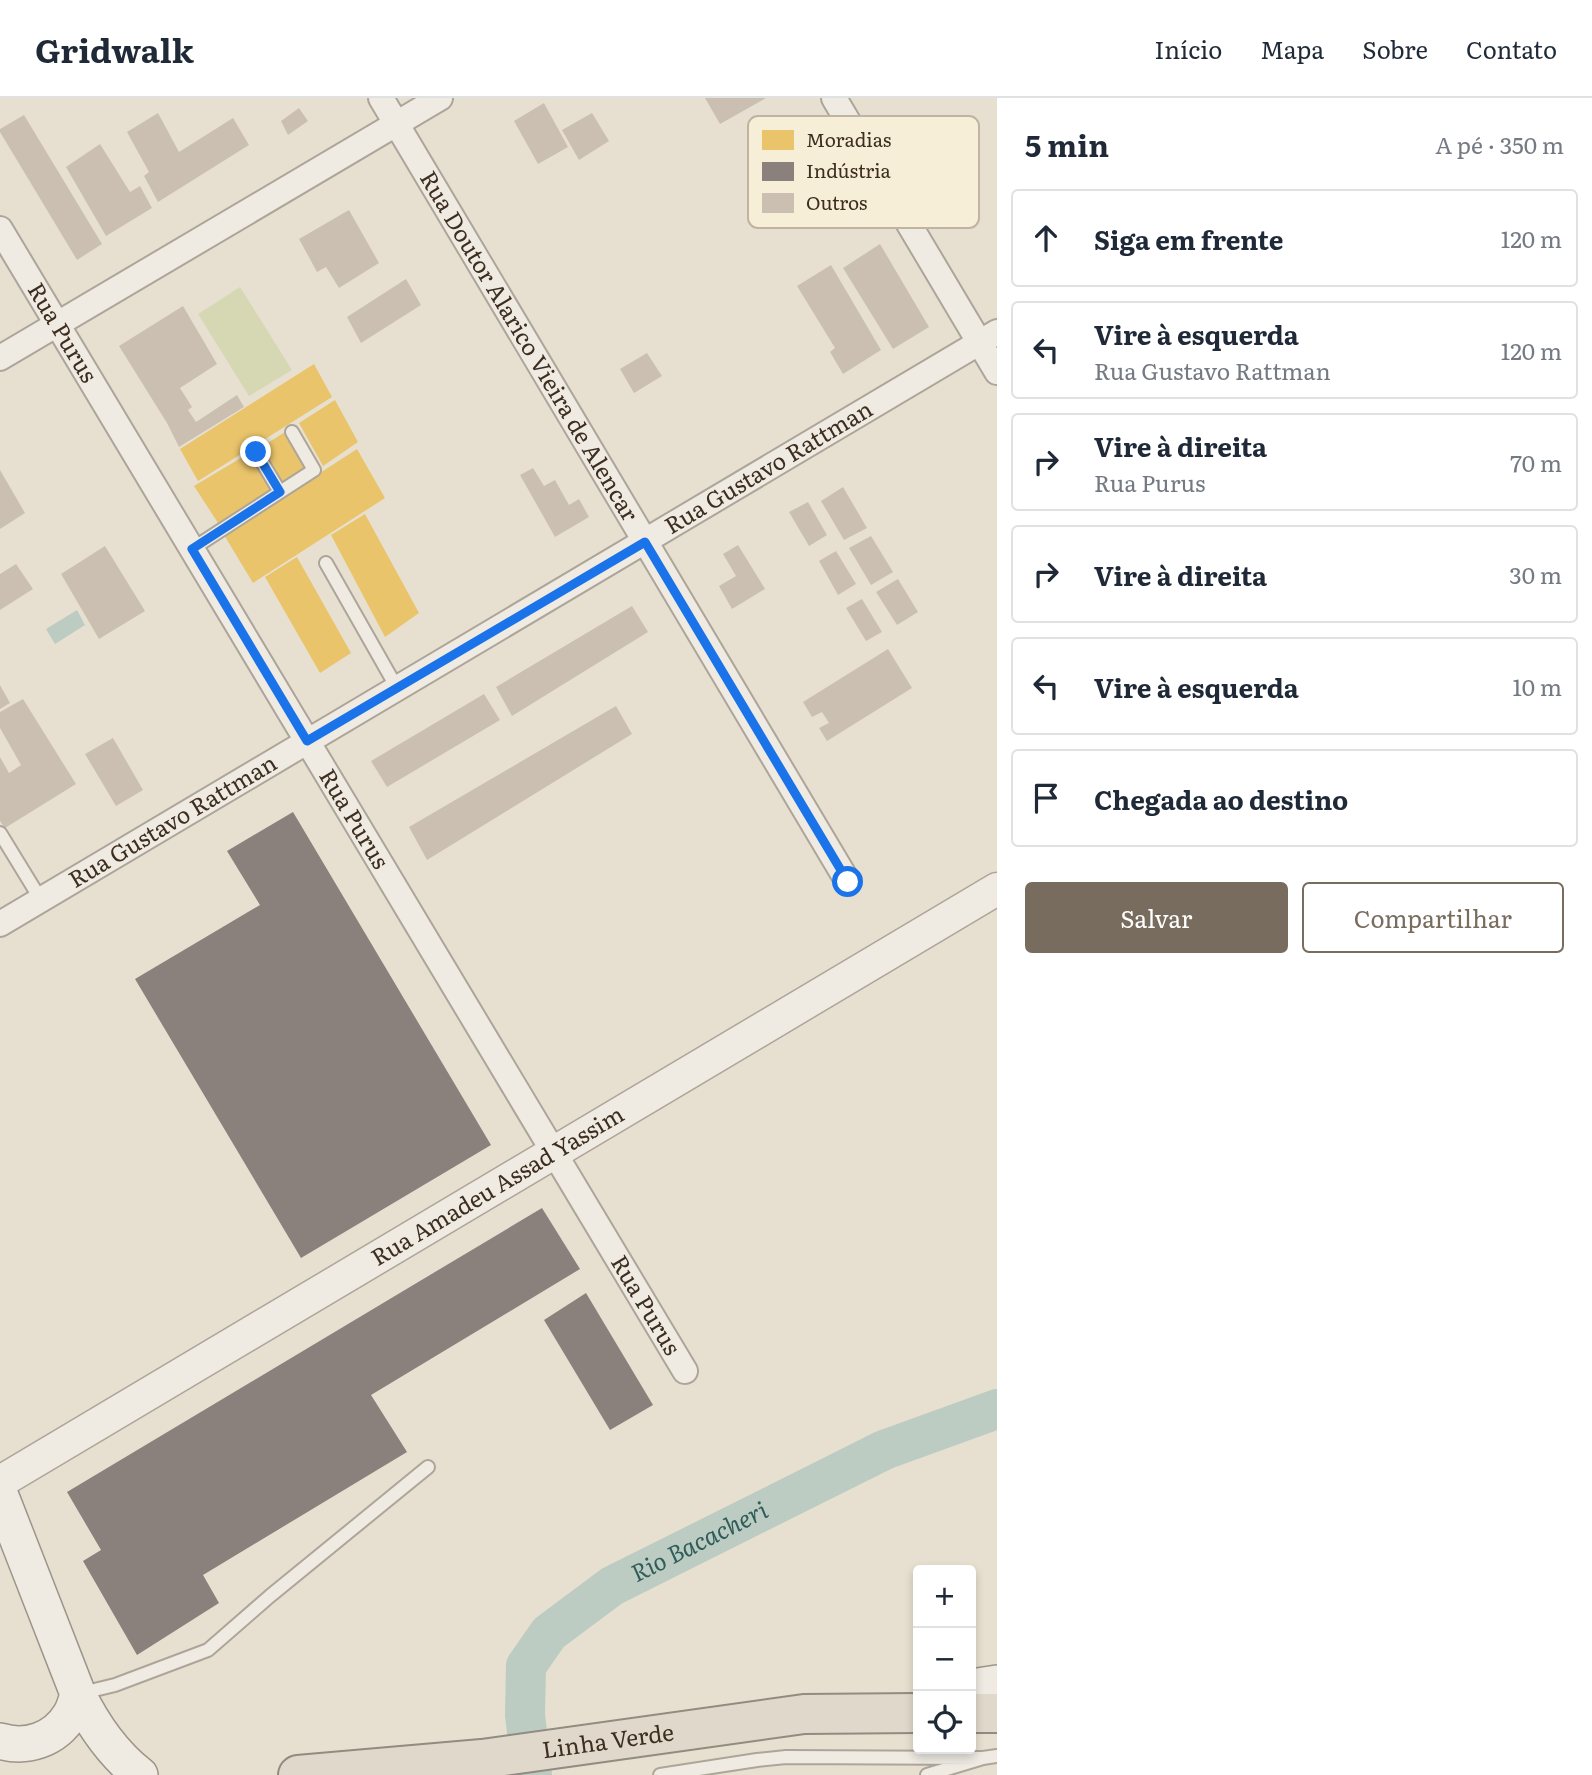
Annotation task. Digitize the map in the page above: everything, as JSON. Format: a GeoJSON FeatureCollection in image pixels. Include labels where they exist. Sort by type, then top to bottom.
{"type":"FeatureCollection","features":[{"type":"Feature","properties":{"kind":"highway","name":"Linha Verde"},"geometry":{"type":"LineString","coordinates":[[298,1775],[482,1759],[804,1714],[913,1713]]}},
{"type":"Feature","properties":{"kind":"highway"},"geometry":{"type":"LineString","coordinates":[[976,1713],[997,1713]]}},
{"type":"Feature","properties":{"kind":"main road"},"geometry":{"type":"LineString","coordinates":[[0,1494],[87,1713],[103,1737],[140,1775]]}},
{"type":"Feature","properties":{"kind":"main road"},"geometry":{"type":"LineString","coordinates":[[976,1686],[997,1683]]}},
{"type":"Feature","properties":{"kind":"main road"},"geometry":{"type":"LineString","coordinates":[[0,1741],[24,1744],[48,1737],[61,1727],[71,1714],[78,1694]]}},
{"type":"Feature","properties":{"kind":"main road"},"geometry":{"type":"LineString","coordinates":[[804,1714],[913,1696]]}},
{"type":"Feature","properties":{"kind":"street","name":"Rua Doutor Alarico Vieira de Alencar"},"geometry":{"type":"LineString","coordinates":[[381,98],[848,882]]}},
{"type":"Feature","properties":{"kind":"street"},"geometry":{"type":"LineString","coordinates":[[0,358],[440,98]]}},
{"type":"Feature","properties":{"kind":"street"},"geometry":{"type":"LineString","coordinates":[[834,98],[846,116]]}},
{"type":"Feature","properties":{"kind":"street"},"geometry":{"type":"LineString","coordinates":[[917,228],[988,338],[997,372]]}},
{"type":"Feature","properties":{"kind":"street","name":"Rua Purus"},"geometry":{"type":"LineString","coordinates":[[0,229],[685,1371]]}},
{"type":"Feature","properties":{"kind":"street","name":"Rua Gustavo Rattman"},"geometry":{"type":"LineString","coordinates":[[0,924],[988,338]]}},
{"type":"Feature","properties":{"kind":"street","name":"Rua Amadeu Assad Yassim"},"geometry":{"type":"LineString","coordinates":[[0,1482],[997,889]]}},
{"type":"Feature","properties":{"kind":"lane"},"geometry":{"type":"LineString","coordinates":[[192,549],[314,470],[292,432]]}},
{"type":"Feature","properties":{"kind":"lane"},"geometry":{"type":"LineString","coordinates":[[256,452],[280,492]]}},
{"type":"Feature","properties":{"kind":"lane"},"geometry":{"type":"LineString","coordinates":[[326,563],[397,688]]}},
{"type":"Feature","properties":{"kind":"lane"},"geometry":{"type":"LineString","coordinates":[[0,833],[41,900]]}},
{"type":"Feature","properties":{"kind":"lane"},"geometry":{"type":"LineString","coordinates":[[78,1694],[115,1685],[208,1650],[428,1467]]}},
{"type":"Feature","properties":{"kind":"lane"},"geometry":{"type":"LineString","coordinates":[[660,1775],[786,1758],[997,1756]]}},
{"type":"Feature","properties":{"kind":"lane"},"geometry":{"type":"LineString","coordinates":[[927,1775],[983,1758]]}},
{"type":"Feature","properties":{"kind":"green space"},"geometry":{"type":"Polygon","coordinates":[[[240,287],[292,370],[249,396],[198,314],[240,287]]]}},
{"type":"Feature","properties":{"kind":"shaded area"},"geometry":{"type":"Polygon","coordinates":[[[77,610],[85,625],[55,644],[46,629],[77,610]]]}},
{"type":"Feature","properties":{"kind":"building: Moradias"},"geometry":{"type":"Polygon","coordinates":[[[314,364],[332,397],[198,481],[180,449],[314,364]]]}},
{"type":"Feature","properties":{"kind":"building: Moradias"},"geometry":{"type":"Polygon","coordinates":[[[335,400],[358,442],[323,466],[299,423],[335,400]]]}},
{"type":"Feature","properties":{"kind":"building: Moradias"},"geometry":{"type":"Polygon","coordinates":[[[285,432],[305,467],[280,483],[258,449],[285,432]]]}},
{"type":"Feature","properties":{"kind":"building: Moradias"},"geometry":{"type":"Polygon","coordinates":[[[357,449],[385,498],[253,583],[224,535],[357,449]]]}},
{"type":"Feature","properties":{"kind":"building: Moradias"},"geometry":{"type":"Polygon","coordinates":[[[251,452],[273,491],[220,526],[194,486],[251,452]]]}},
{"type":"Feature","properties":{"kind":"building: Moradias"},"geometry":{"type":"Polygon","coordinates":[[[365,514],[419,613],[385,637],[331,535],[365,514]]]}},
{"type":"Feature","properties":{"kind":"building: Moradias"},"geometry":{"type":"Polygon","coordinates":[[[297,557],[351,653],[320,673],[265,577],[297,557]]]}},
{"type":"Feature","properties":{"kind":"building: Indústria"},"geometry":{"type":"Polygon","coordinates":[[[293,812],[491,1145],[301,1258],[135,979],[260,905],[227,851],[293,812]]]}},
{"type":"Feature","properties":{"kind":"building: Indústria"},"geometry":{"type":"Polygon","coordinates":[[[542,1208],[580,1269],[371,1395],[407,1452],[203,1575],[219,1603],[137,1655],[83,1561],[101,1550],[67,1492],[542,1208]]]}},
{"type":"Feature","properties":{"kind":"building: Indústria"},"geometry":{"type":"Polygon","coordinates":[[[586,1293],[653,1405],[610,1430],[544,1320],[586,1293]]]}},
{"type":"Feature","properties":{"kind":"building: Outros"},"geometry":{"type":"Polygon","coordinates":[[[705,98],[766,98],[720,124],[705,98]]]}},
{"type":"Feature","properties":{"kind":"building: Outros"},"geometry":{"type":"Polygon","coordinates":[[[544,103],[568,147],[538,164],[514,121],[544,103]]]}},
{"type":"Feature","properties":{"kind":"building: Outros"},"geometry":{"type":"Polygon","coordinates":[[[299,108],[308,121],[288,135],[281,121],[299,108]]]}},
{"type":"Feature","properties":{"kind":"building: Outros"},"geometry":{"type":"Polygon","coordinates":[[[158,113],[179,152],[233,118],[249,145],[158,202],[144,176],[149,172],[127,132],[158,113]]]}},
{"type":"Feature","properties":{"kind":"building: Outros"},"geometry":{"type":"Polygon","coordinates":[[[592,113],[609,141],[579,160],[562,130],[592,113]]]}},
{"type":"Feature","properties":{"kind":"building: Outros"},"geometry":{"type":"Polygon","coordinates":[[[24,115],[102,244],[77,260],[0,132],[0,129],[24,115]]]}},
{"type":"Feature","properties":{"kind":"building: Outros"},"geometry":{"type":"Polygon","coordinates":[[[100,144],[130,192],[140,186],[152,208],[106,236],[66,167],[100,144]]]}},
{"type":"Feature","properties":{"kind":"building: Outros"},"geometry":{"type":"Polygon","coordinates":[[[349,210],[379,263],[339,288],[326,267],[317,272],[299,239],[349,210]]]}},
{"type":"Feature","properties":{"kind":"building: Outros"},"geometry":{"type":"Polygon","coordinates":[[[880,244],[929,327],[893,349],[843,268],[880,244]]]}},
{"type":"Feature","properties":{"kind":"building: Outros"},"geometry":{"type":"Polygon","coordinates":[[[831,265],[881,350],[843,374],[830,352],[835,348],[797,286],[831,265]]]}},
{"type":"Feature","properties":{"kind":"building: Outros"},"geometry":{"type":"Polygon","coordinates":[[[406,279],[421,305],[361,343],[347,317],[406,279]]]}},
{"type":"Feature","properties":{"kind":"building: Outros"},"geometry":{"type":"Polygon","coordinates":[[[183,306],[217,364],[180,388],[192,407],[188,410],[196,422],[237,395],[244,407],[179,447],[119,346],[183,306]]]}},
{"type":"Feature","properties":{"kind":"building: Outros"},"geometry":{"type":"Polygon","coordinates":[[[647,353],[662,376],[634,393],[620,369],[647,353]]]}},
{"type":"Feature","properties":{"kind":"building: Outros"},"geometry":{"type":"Polygon","coordinates":[[[533,468],[544,486],[555,480],[569,505],[579,499],[589,517],[555,537],[520,475],[533,468]]]}},
{"type":"Feature","properties":{"kind":"building: Outros"},"geometry":{"type":"Polygon","coordinates":[[[0,470],[25,513],[0,529],[0,470]]]}},
{"type":"Feature","properties":{"kind":"building: Outros"},"geometry":{"type":"Polygon","coordinates":[[[843,487],[867,528],[844,540],[821,501],[843,487]]]}},
{"type":"Feature","properties":{"kind":"building: Outros"},"geometry":{"type":"Polygon","coordinates":[[[808,502],[827,535],[809,546],[789,512],[808,502]]]}},
{"type":"Feature","properties":{"kind":"building: Outros"},"geometry":{"type":"Polygon","coordinates":[[[871,536],[893,572],[871,585],[849,548],[871,536]]]}},
{"type":"Feature","properties":{"kind":"building: Outros"},"geometry":{"type":"Polygon","coordinates":[[[738,545],[765,589],[732,609],[719,586],[736,576],[723,554],[738,545]]]}},
{"type":"Feature","properties":{"kind":"building: Outros"},"geometry":{"type":"Polygon","coordinates":[[[105,546],[145,611],[99,639],[61,574],[105,546]]]}},
{"type":"Feature","properties":{"kind":"building: Outros"},"geometry":{"type":"Polygon","coordinates":[[[836,551],[856,584],[838,595],[819,561],[836,551]]]}},
{"type":"Feature","properties":{"kind":"building: Outros"},"geometry":{"type":"Polygon","coordinates":[[[16,564],[33,589],[0,610],[0,574],[16,564]]]}},
{"type":"Feature","properties":{"kind":"building: Outros"},"geometry":{"type":"Polygon","coordinates":[[[898,579],[918,612],[897,625],[876,592],[898,579]]]}},
{"type":"Feature","properties":{"kind":"building: Outros"},"geometry":{"type":"Polygon","coordinates":[[[862,599],[882,632],[866,641],[846,608],[862,599]]]}},
{"type":"Feature","properties":{"kind":"building: Outros"},"geometry":{"type":"Polygon","coordinates":[[[632,606],[648,632],[512,716],[496,687],[632,606]]]}},
{"type":"Feature","properties":{"kind":"building: Outros"},"geometry":{"type":"Polygon","coordinates":[[[888,649],[912,688],[827,741],[819,728],[829,723],[822,712],[812,717],[803,702],[888,649]]]}},
{"type":"Feature","properties":{"kind":"building: Outros"},"geometry":{"type":"Polygon","coordinates":[[[0,685],[10,703],[0,709],[0,685]]]}},
{"type":"Feature","properties":{"kind":"building: Outros"},"geometry":{"type":"Polygon","coordinates":[[[484,694],[500,720],[387,787],[371,761],[484,694]]]}},
{"type":"Feature","properties":{"kind":"building: Outros"},"geometry":{"type":"Polygon","coordinates":[[[23,699],[76,784],[5,828],[0,821],[0,757],[9,773],[21,765],[0,728],[0,712],[23,699]]]}},
{"type":"Feature","properties":{"kind":"building: Outros"},"geometry":{"type":"Polygon","coordinates":[[[616,706],[632,734],[427,860],[409,827],[616,706]]]}},
{"type":"Feature","properties":{"kind":"building: Outros"},"geometry":{"type":"Polygon","coordinates":[[[113,738],[143,790],[116,806],[85,754],[113,738]]]}},
{"type":"Feature","properties":{"kind":"waterway","name":"Rio Bacacheri"},"geometry":{"type":"LineString","coordinates":[[532,1775],[525,1715],[526,1666],[549,1633],[612,1586],[884,1450],[997,1409]]}},
{"type":"Feature","properties":{"kind":"route"},"geometry":{"type":"LineString","coordinates":[[256,452],[280,492],[192,549],[307,741],[645,542],[848,882]]}}]}
